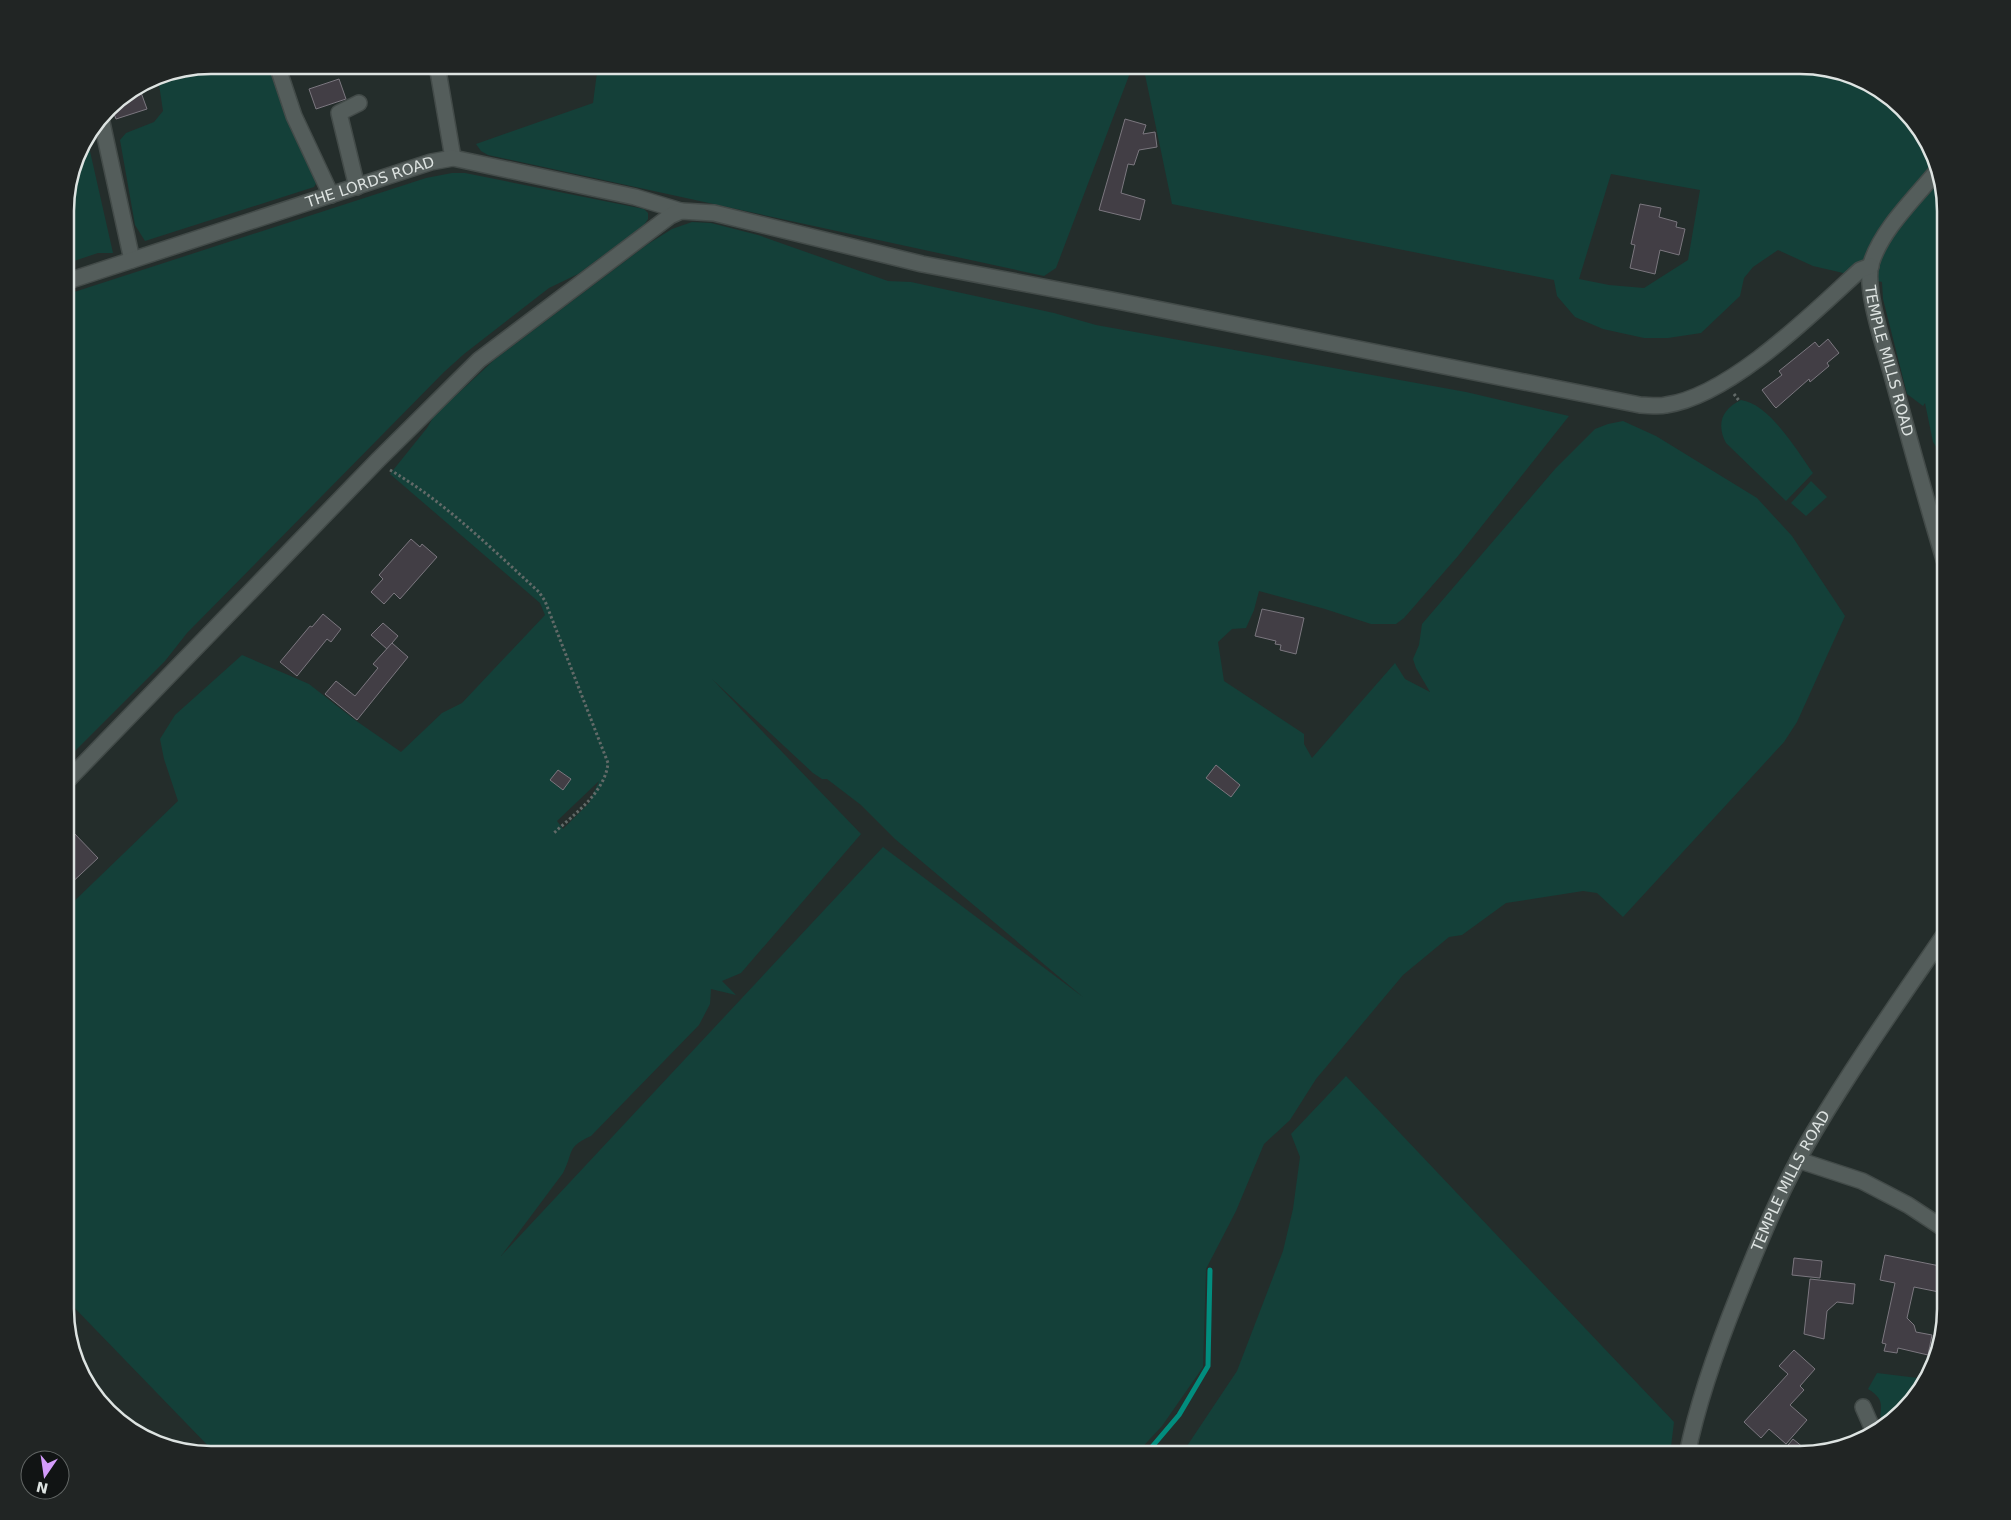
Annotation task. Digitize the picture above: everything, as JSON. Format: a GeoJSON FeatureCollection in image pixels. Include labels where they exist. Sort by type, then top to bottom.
{"type":"FeatureCollection","features":[{"type":"Feature","properties":{"kind":"street"},"geometry":{"type":"LineString","coordinates":[[280,74],[294,116],[331,196]]}},
{"type":"Feature","properties":{"kind":"street"},"geometry":{"type":"LineString","coordinates":[[438,74],[452,158]]}},
{"type":"Feature","properties":{"kind":"street"},"geometry":{"type":"LineString","coordinates":[[357,187],[339,113],[359,103]]}},
{"type":"Feature","properties":{"kind":"street"},"geometry":{"type":"LineString","coordinates":[[103,126],[132,260]]}},
{"type":"Feature","properties":{"kind":"street","name":"THE LORDS ROAD"},"geometry":{"type":"LineString","coordinates":[[74,279],[441,159],[452,158],[635,197],[682,211],[714,212],[922,264],[1640,405],[1666,405],[1696,396],[1725,381],[1778,344],[1860,270],[1870,266]]}},
{"type":"Feature","properties":{"kind":"street","name":"TEMPLE MILLS ROAD"},"geometry":{"type":"LineString","coordinates":[[1933,176],[1885,234],[1870,266],[1871,293],[1881,334],[1937,534]]}},
{"type":"Feature","properties":{"kind":"street"},"geometry":{"type":"LineString","coordinates":[[74,774],[478,360],[670,216],[682,211]]}},
{"type":"Feature","properties":{"kind":"street","name":"TEMPLE MILLS ROAD"},"geometry":{"type":"LineString","coordinates":[[1688,1446],[1723,1334],[1754,1254],[1798,1160],[1842,1088],[1937,946]]}},
{"type":"Feature","properties":{"kind":"street"},"geometry":{"type":"LineString","coordinates":[[1798,1160],[1862,1181],[1908,1205],[1937,1224]]}},
{"type":"Feature","properties":{"kind":"street"},"geometry":{"type":"LineString","coordinates":[[1863,1407],[1872,1426]]}},
{"type":"Feature","properties":{"kind":"path"},"geometry":{"type":"LineString","coordinates":[[377,462],[417,486],[540,592],[546,601],[608,763],[607,774],[603,782],[590,798],[554,833]]}},
{"type":"Feature","properties":{"kind":"green space"},"geometry":{"type":"Polygon","coordinates":[[[202,74],[273,74],[277,92],[317,182],[314,187],[145,241],[135,225],[120,140],[126,133],[154,122],[163,111],[159,84],[175,78],[202,74]]]}},
{"type":"Feature","properties":{"kind":"green space"},"geometry":{"type":"Polygon","coordinates":[[[597,74],[1130,74],[1056,268],[1044,276],[488,155],[481,151],[476,144],[593,103],[597,74]]]}},
{"type":"Feature","properties":{"kind":"green space"},"geometry":{"type":"Polygon","coordinates":[[[1145,74],[1800,74],[1836,78],[1853,84],[1884,102],[1909,127],[1923,150],[1935,184],[1937,202],[1937,448],[1933,442],[1925,403],[1923,406],[1907,394],[1883,299],[1882,282],[1813,266],[1778,250],[1753,267],[1744,278],[1740,296],[1701,333],[1668,338],[1644,338],[1603,329],[1575,317],[1557,296],[1554,280],[1172,204],[1145,74]],[[1611,174],[1579,279],[1609,285],[1644,288],[1688,260],[1700,190],[1611,174]]]}},
{"type":"Feature","properties":{"kind":"green space"},"geometry":{"type":"Polygon","coordinates":[[[89,148],[113,253],[98,253],[74,261],[75,193],[78,175],[89,148]]]}},
{"type":"Feature","properties":{"kind":"green space"},"geometry":{"type":"Polygon","coordinates":[[[452,173],[465,173],[644,209],[648,213],[648,219],[644,225],[578,274],[549,288],[464,354],[444,372],[187,633],[165,661],[74,752],[74,292],[426,178],[452,173]]]}},
{"type":"Feature","properties":{"kind":"green space"},"geometry":{"type":"Polygon","coordinates":[[[692,222],[711,223],[758,235],[888,281],[911,282],[1054,313],[1096,325],[1466,392],[1569,416],[1458,556],[1404,618],[1396,624],[1371,624],[1259,591],[1254,610],[1246,628],[1232,629],[1218,642],[1224,681],[1304,734],[1304,744],[1312,758],[1395,663],[1405,679],[1430,692],[1413,659],[1419,645],[1422,624],[1555,469],[1595,429],[1608,424],[1623,421],[1656,436],[1757,498],[1792,536],[1845,616],[1797,722],[1784,742],[1623,917],[1597,893],[1583,891],[1506,903],[1462,935],[1449,937],[1403,975],[1316,1079],[1290,1120],[1264,1144],[1236,1211],[1206,1269],[1203,1367],[1162,1426],[1143,1446],[208,1446],[74,1307],[74,901],[178,801],[164,759],[160,739],[175,715],[242,655],[309,684],[355,720],[401,752],[442,713],[462,703],[545,615],[540,603],[390,474],[427,428],[434,416],[494,360],[648,244],[672,229],[692,222]],[[712,679],[861,834],[741,973],[722,981],[736,995],[711,989],[710,1004],[699,1025],[591,1136],[574,1147],[563,1173],[501,1256],[883,847],[1083,997],[895,839],[861,805],[827,779],[822,779],[813,773],[712,679]],[[599,781],[557,821],[563,829],[589,803],[599,781]]]}},
{"type":"Feature","properties":{"kind":"green space"},"geometry":{"type":"Polygon","coordinates":[[[1741,400],[1752,403],[1772,419],[1791,441],[1813,473],[1786,501],[1726,443],[1721,430],[1721,423],[1729,408],[1741,400]]]}},
{"type":"Feature","properties":{"kind":"green space"},"geometry":{"type":"Polygon","coordinates":[[[1811,481],[1827,497],[1806,516],[1791,503],[1811,481]]]}},
{"type":"Feature","properties":{"kind":"green space"},"geometry":{"type":"Polygon","coordinates":[[[1346,1076],[1674,1422],[1671,1446],[1187,1446],[1237,1371],[1283,1251],[1293,1209],[1300,1157],[1291,1134],[1346,1076]]]}},
{"type":"Feature","properties":{"kind":"green space"},"geometry":{"type":"Polygon","coordinates":[[[1877,1373],[1919,1378],[1909,1393],[1881,1420],[1880,1402],[1868,1389],[1877,1373]]]}},
{"type":"Feature","properties":{"kind":"building"},"geometry":{"type":"Polygon","coordinates":[[[339,79],[346,99],[316,109],[309,89],[339,79]]]}},
{"type":"Feature","properties":{"kind":"building"},"geometry":{"type":"Polygon","coordinates":[[[141,93],[147,109],[116,119],[114,115],[127,102],[141,93]]]}},
{"type":"Feature","properties":{"kind":"building"},"geometry":{"type":"Polygon","coordinates":[[[1125,119],[1146,125],[1143,134],[1155,132],[1157,147],[1139,150],[1134,165],[1128,164],[1121,193],[1145,200],[1140,220],[1099,210],[1125,119]]]}},
{"type":"Feature","properties":{"kind":"building"},"geometry":{"type":"Polygon","coordinates":[[[1640,204],[1661,208],[1659,217],[1677,222],[1676,227],[1685,229],[1679,255],[1660,250],[1655,274],[1630,268],[1635,245],[1631,244],[1640,204]]]}},
{"type":"Feature","properties":{"kind":"building"},"geometry":{"type":"Polygon","coordinates":[[[1828,339],[1839,353],[1827,363],[1829,366],[1810,382],[1809,379],[1776,408],[1762,390],[1782,375],[1779,371],[1815,342],[1819,347],[1828,339]]]}},
{"type":"Feature","properties":{"kind":"building"},"geometry":{"type":"Polygon","coordinates":[[[411,539],[420,547],[422,544],[437,557],[400,599],[394,593],[384,604],[371,592],[383,579],[379,575],[411,539]]]}},
{"type":"Feature","properties":{"kind":"building"},"geometry":{"type":"Polygon","coordinates":[[[1262,609],[1304,618],[1296,654],[1280,650],[1281,645],[1275,644],[1276,641],[1255,636],[1262,609]]]}},
{"type":"Feature","properties":{"kind":"building"},"geometry":{"type":"Polygon","coordinates":[[[323,614],[341,629],[331,642],[327,639],[297,676],[280,662],[310,626],[312,627],[323,614]]]}},
{"type":"Feature","properties":{"kind":"building"},"geometry":{"type":"Polygon","coordinates":[[[383,623],[398,636],[387,649],[371,635],[383,623]]]}},
{"type":"Feature","properties":{"kind":"building"},"geometry":{"type":"Polygon","coordinates":[[[392,643],[408,657],[357,720],[325,694],[336,681],[355,696],[378,668],[373,664],[392,643]]]}},
{"type":"Feature","properties":{"kind":"building"},"geometry":{"type":"Polygon","coordinates":[[[1216,765],[1240,785],[1231,797],[1206,778],[1216,765]]]}},
{"type":"Feature","properties":{"kind":"building"},"geometry":{"type":"Polygon","coordinates":[[[558,770],[571,779],[563,790],[550,780],[558,770]]]}},
{"type":"Feature","properties":{"kind":"building"},"geometry":{"type":"Polygon","coordinates":[[[74,833],[98,858],[74,881],[74,833]]]}},
{"type":"Feature","properties":{"kind":"building"},"geometry":{"type":"Polygon","coordinates":[[[1885,1255],[1937,1265],[1937,1292],[1914,1287],[1907,1318],[1914,1325],[1916,1332],[1932,1335],[1928,1355],[1898,1348],[1897,1353],[1884,1351],[1886,1344],[1882,1343],[1895,1283],[1880,1280],[1885,1255]]]}},
{"type":"Feature","properties":{"kind":"building"},"geometry":{"type":"Polygon","coordinates":[[[1794,1258],[1822,1261],[1820,1278],[1792,1275],[1794,1258]]]}},
{"type":"Feature","properties":{"kind":"building"},"geometry":{"type":"Polygon","coordinates":[[[1810,1279],[1855,1284],[1853,1304],[1837,1302],[1827,1311],[1824,1339],[1804,1334],[1810,1279]]]}},
{"type":"Feature","properties":{"kind":"building"},"geometry":{"type":"Polygon","coordinates":[[[1794,1350],[1815,1369],[1800,1386],[1804,1390],[1790,1405],[1807,1420],[1786,1444],[1769,1429],[1761,1438],[1744,1422],[1788,1374],[1779,1366],[1794,1350]]]}},
{"type":"Feature","properties":{"kind":"building"},"geometry":{"type":"Polygon","coordinates":[[[1793,1439],[1801,1446],[1800,1446],[1787,1446],[1793,1439]]]}},
{"type":"Feature","properties":{"kind":"waterway"},"geometry":{"type":"LineString","coordinates":[[1153,1446],[1179,1415],[1208,1366],[1210,1270]]}}]}
